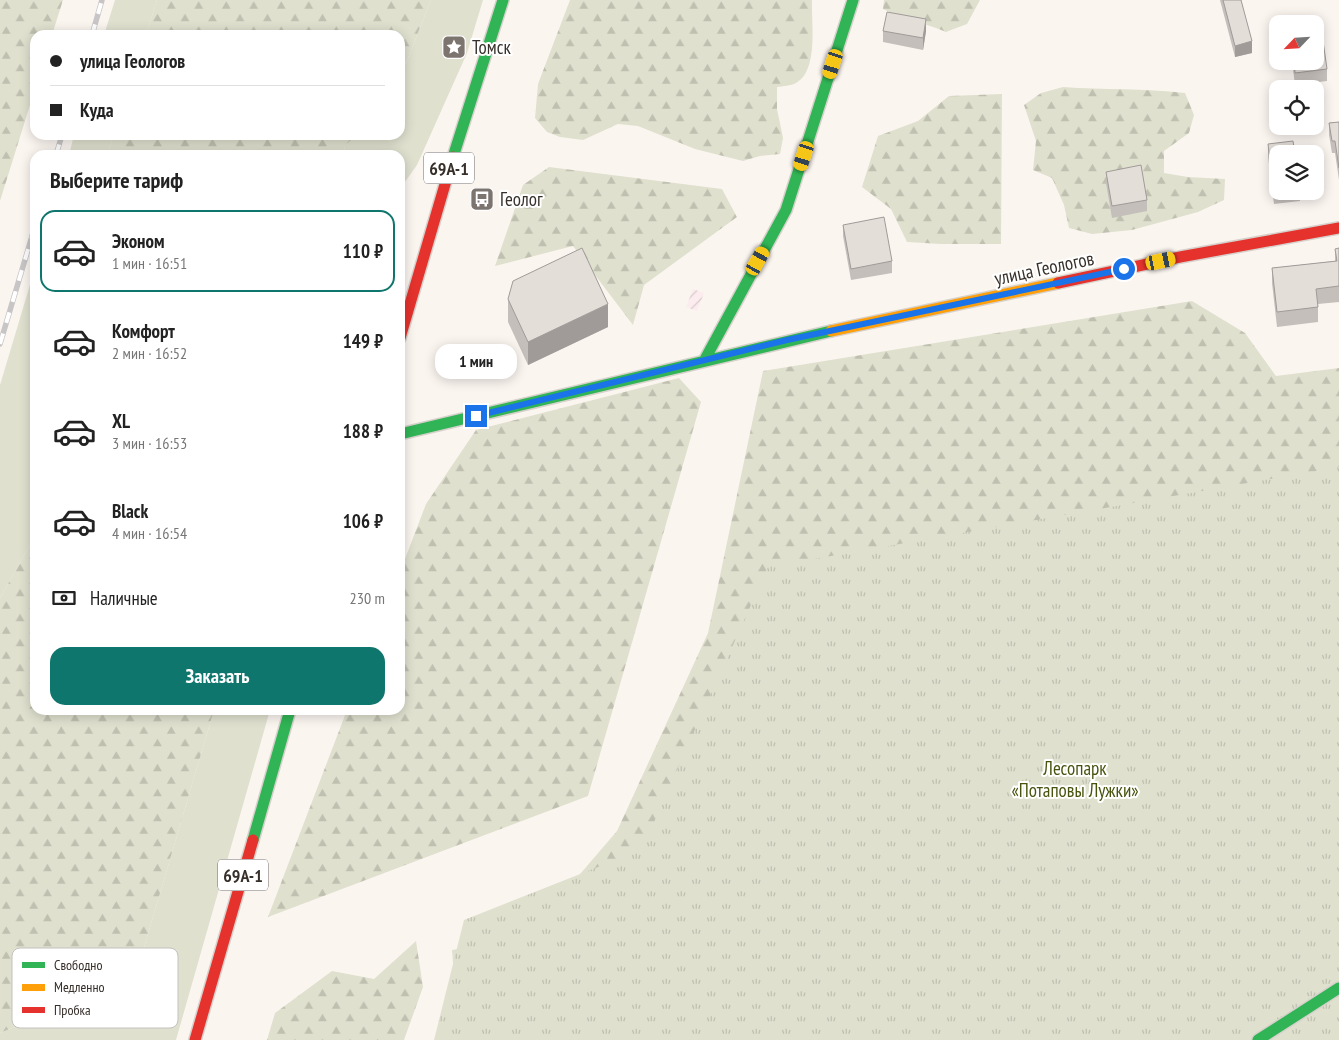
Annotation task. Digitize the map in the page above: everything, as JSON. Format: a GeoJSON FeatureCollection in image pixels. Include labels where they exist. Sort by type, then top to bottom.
{"type":"FeatureCollection","features":[{"type":"Feature","properties":{"kind":"street","name":"69А-1"},"geometry":{"type":"LineString","coordinates":[[405,321],[464,119],[503,0]]}},
{"type":"Feature","properties":{"kind":"street"},"geometry":{"type":"LineString","coordinates":[[704,361],[786,210],[853,0]]}},
{"type":"Feature","properties":{"kind":"street","name":"улица Геологов"},"geometry":{"type":"LineString","coordinates":[[405,433],[787,340],[1180,257],[1339,228]]}},
{"type":"Feature","properties":{"kind":"street","name":"69А-1"},"geometry":{"type":"LineString","coordinates":[[195,1040],[289,715]]}},
{"type":"Feature","properties":{"kind":"street"},"geometry":{"type":"LineString","coordinates":[[1258,1040],[1339,988]]}},
{"type":"Feature","properties":{"kind":"shaded area"},"geometry":{"type":"Polygon","coordinates":[[[693,289],[704,293],[697,311],[686,307],[693,289]]]}},
{"type":"Feature","properties":{"kind":"green space"},"geometry":{"type":"Polygon","coordinates":[[[0,0],[63,0],[54,30],[30,30],[30,105],[0,201],[0,0]]]}},
{"type":"Feature","properties":{"kind":"green space"},"geometry":{"type":"Polygon","coordinates":[[[115,0],[157,0],[148,30],[106,30],[115,0]]]}},
{"type":"Feature","properties":{"kind":"green space"},"geometry":{"type":"Polygon","coordinates":[[[157,0],[431,0],[405,65],[405,30],[148,30],[157,0]]]}},
{"type":"Feature","properties":{"kind":"green space"},"geometry":{"type":"Polygon","coordinates":[[[431,0],[483,0],[467,53],[417,165],[405,182],[405,150],[345,150],[345,146],[351,140],[405,140],[405,65],[431,0]]]}},
{"type":"Feature","properties":{"kind":"green space"},"geometry":{"type":"Polygon","coordinates":[[[570,0],[812,0],[813,32],[808,68],[803,77],[796,83],[777,87],[777,109],[783,138],[780,154],[760,156],[743,161],[695,149],[638,126],[618,124],[583,140],[560,137],[547,132],[535,118],[538,84],[570,0]]]}},
{"type":"Feature","properties":{"kind":"green space"},"geometry":{"type":"Polygon","coordinates":[[[884,0],[980,0],[967,24],[946,32],[883,9],[884,0]]]}},
{"type":"Feature","properties":{"kind":"green space"},"geometry":{"type":"Polygon","coordinates":[[[1063,87],[1185,93],[1194,115],[1189,133],[1164,151],[1164,173],[1188,177],[1225,179],[1224,200],[1198,212],[1132,230],[1092,234],[1069,228],[1064,205],[1052,178],[1033,170],[1036,141],[1024,105],[1041,93],[1063,87]]]}},
{"type":"Feature","properties":{"kind":"green space"},"geometry":{"type":"Polygon","coordinates":[[[1002,94],[1001,244],[907,242],[891,209],[862,187],[878,136],[918,121],[949,96],[1002,94]]]}},
{"type":"Feature","properties":{"kind":"green space"},"geometry":{"type":"Polygon","coordinates":[[[73,140],[112,140],[109,150],[70,150],[73,140]]]}},
{"type":"Feature","properties":{"kind":"green space"},"geometry":{"type":"Polygon","coordinates":[[[112,140],[351,140],[345,146],[345,150],[109,150],[112,140]]]}},
{"type":"Feature","properties":{"kind":"green space"},"geometry":{"type":"Polygon","coordinates":[[[549,167],[722,189],[737,217],[644,285],[633,325],[573,246],[495,266],[523,185],[549,167]]]}},
{"type":"Feature","properties":{"kind":"green space"},"geometry":{"type":"Polygon","coordinates":[[[30,285],[30,545],[0,598],[0,385],[30,285]]]}},
{"type":"Feature","properties":{"kind":"green space","name":"Лесопарк «Потаповы Лужки»"},"geometry":{"type":"Polygon","coordinates":[[[1192,301],[1245,333],[1276,376],[1339,368],[1339,955],[1204,1040],[454,977],[452,950],[526,937],[617,831],[708,633],[763,371],[1192,301]]]}},
{"type":"Feature","properties":{"kind":"green space"},"geometry":{"type":"Polygon","coordinates":[[[679,378],[701,402],[588,796],[268,917],[345,715],[405,715],[405,559],[426,504],[476,430],[679,378]]]}},
{"type":"Feature","properties":{"kind":"green space","name":"Лесопарк «Потаповы Лужки»"},"geometry":{"type":"Polygon","coordinates":[[[1339,467],[1339,1040],[434,1040],[464,920],[641,850],[768,567],[1339,467]]]}},
{"type":"Feature","properties":{"kind":"green space"},"geometry":{"type":"Polygon","coordinates":[[[30,545],[30,715],[213,715],[144,948],[12,948],[12,1028],[0,1033],[0,598],[30,545]]]}},
{"type":"Feature","properties":{"kind":"green space"},"geometry":{"type":"Polygon","coordinates":[[[213,715],[269,715],[176,1040],[0,1040],[0,1033],[12,1028],[178,1028],[178,948],[144,948],[213,715]]]}},
{"type":"Feature","properties":{"kind":"green space"},"geometry":{"type":"Polygon","coordinates":[[[416,941],[423,987],[404,1040],[267,1040],[275,1013],[332,971],[374,979],[416,941]]]}},
{"type":"Feature","properties":{"kind":"building"},"geometry":{"type":"Polygon","coordinates":[[[1223,0],[1241,0],[1252,41],[1235,46],[1223,0]]]}},
{"type":"Feature","properties":{"kind":"building"},"geometry":{"type":"Polygon","coordinates":[[[887,12],[926,19],[923,38],[883,31],[887,12]]]}},
{"type":"Feature","properties":{"kind":"building"},"geometry":{"type":"Polygon","coordinates":[[[1324,48],[1327,69],[1324,69],[1324,48]]]}},
{"type":"Feature","properties":{"kind":"building"},"geometry":{"type":"Polygon","coordinates":[[[1295,70],[1319,70],[1295,73],[1295,70]]]}},
{"type":"Feature","properties":{"kind":"building"},"geometry":{"type":"Polygon","coordinates":[[[1339,122],[1339,168],[1335,141],[1332,141],[1329,123],[1339,122]]]}},
{"type":"Feature","properties":{"kind":"building"},"geometry":{"type":"Polygon","coordinates":[[[1293,141],[1294,145],[1269,145],[1269,152],[1268,144],[1293,141]]]}},
{"type":"Feature","properties":{"kind":"building"},"geometry":{"type":"Polygon","coordinates":[[[1141,165],[1147,200],[1112,206],[1106,172],[1141,165]]]}},
{"type":"Feature","properties":{"kind":"building"},"geometry":{"type":"Polygon","coordinates":[[[884,217],[892,261],[851,269],[843,225],[884,217]]]}},
{"type":"Feature","properties":{"kind":"building"},"geometry":{"type":"Polygon","coordinates":[[[582,248],[608,304],[528,342],[508,299],[513,281],[582,248]]]}},
{"type":"Feature","properties":{"kind":"building"},"geometry":{"type":"Polygon","coordinates":[[[1339,248],[1339,286],[1316,289],[1318,307],[1277,312],[1272,268],[1337,261],[1335,249],[1339,248]]]}},
{"type":"Feature","properties":{"kind":"railway"},"geometry":{"type":"LineString","coordinates":[[93,30],[102,0]]}},
{"type":"Feature","properties":{"kind":"railway"},"geometry":{"type":"LineString","coordinates":[[58,150],[60,140]]}},
{"type":"Feature","properties":{"kind":"railway"},"geometry":{"type":"LineString","coordinates":[[0,344],[30,243]]}},
{"type":"Feature","properties":{"kind":"traffic: fast"},"geometry":{"type":"LineString","coordinates":[[453,157],[503,0]]}},
{"type":"Feature","properties":{"kind":"traffic: fast"},"geometry":{"type":"LineString","coordinates":[[704,361],[786,210],[853,0]]}},
{"type":"Feature","properties":{"kind":"traffic: fast"},"geometry":{"type":"LineString","coordinates":[[405,433],[831,331]]}},
{"type":"Feature","properties":{"kind":"traffic: fast"},"geometry":{"type":"LineString","coordinates":[[253,840],[289,715]]}},
{"type":"Feature","properties":{"kind":"traffic: fast"},"geometry":{"type":"LineString","coordinates":[[1258,1040],[1339,988]]}},
{"type":"Feature","properties":{"kind":"traffic: slow"},"geometry":{"type":"LineString","coordinates":[[831,331],[1058,283]]}},
{"type":"Feature","properties":{"kind":"traffic: jam"},"geometry":{"type":"LineString","coordinates":[[405,321],[453,157]]}},
{"type":"Feature","properties":{"kind":"traffic: jam"},"geometry":{"type":"LineString","coordinates":[[1058,283],[1180,257],[1339,228]]}},
{"type":"Feature","properties":{"kind":"traffic: jam"},"geometry":{"type":"LineString","coordinates":[[195,1040],[253,840]]}},
{"type":"Feature","properties":{"kind":"place","name":"Томск"},"geometry":{"type":"Point","coordinates":[454,47]}},
{"type":"Feature","properties":{"kind":"place","name":"Геолог"},"geometry":{"type":"Point","coordinates":[482,199]}},
{"type":"Feature","properties":{"kind":"route"},"geometry":{"type":"LineString","coordinates":[[476,416],[787,340],[1124,269]]}}]}
